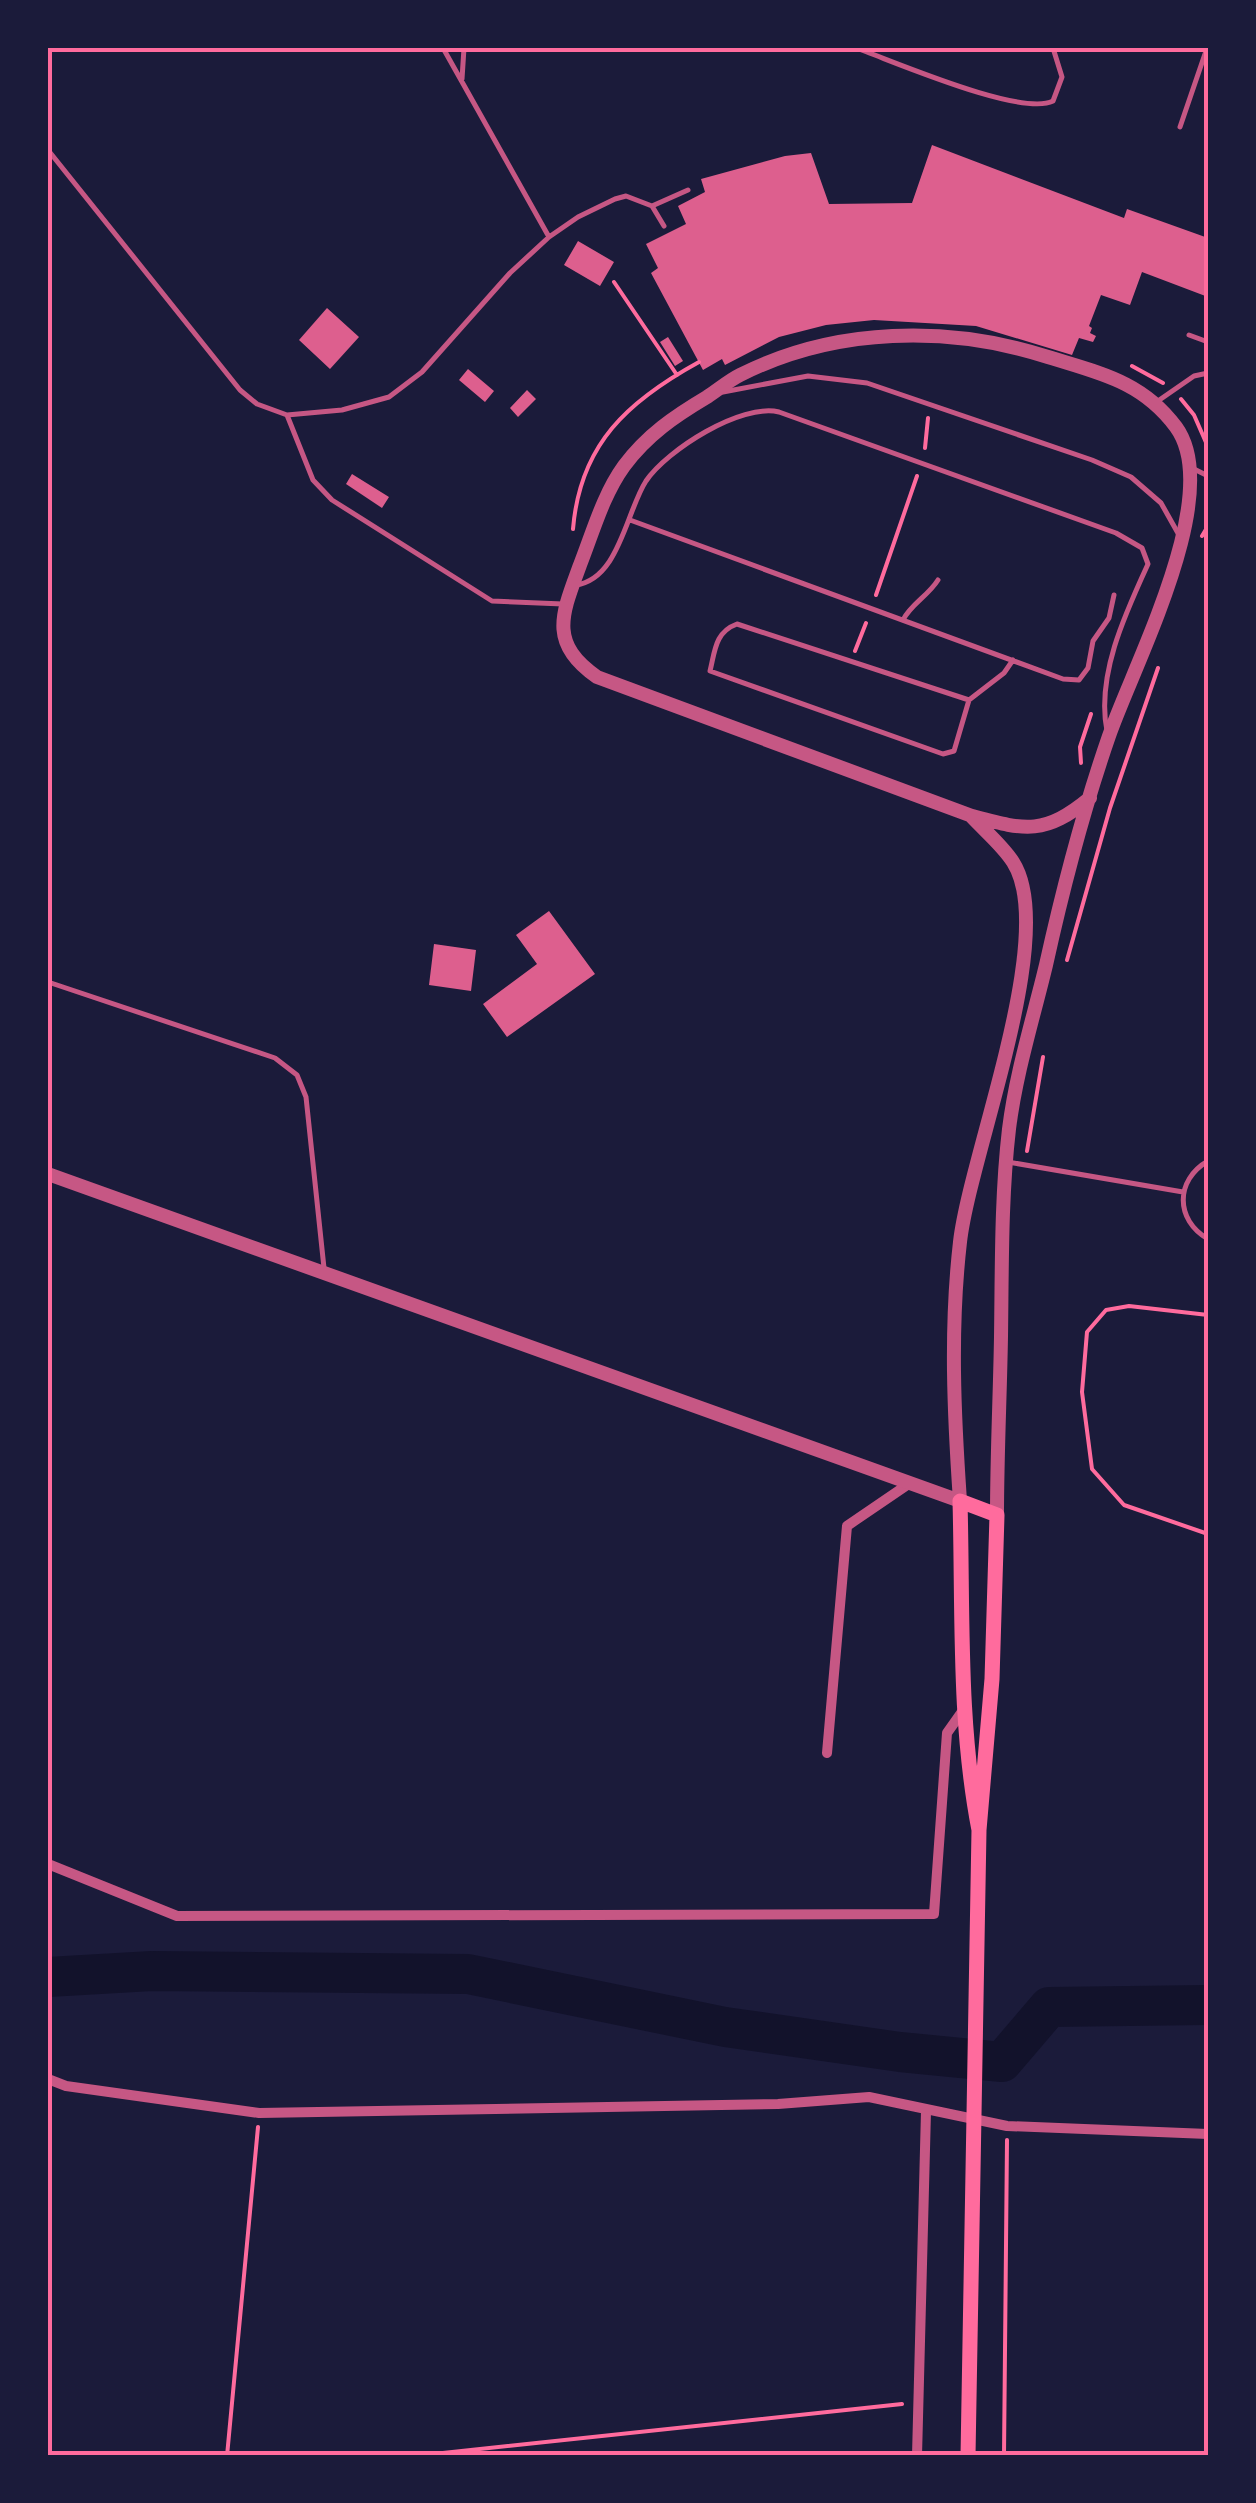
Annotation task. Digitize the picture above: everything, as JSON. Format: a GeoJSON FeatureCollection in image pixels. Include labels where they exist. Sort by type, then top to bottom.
{"type":"FeatureCollection","features":[{"type":"Feature","properties":{"kind":"main road"},"geometry":{"type":"LineString","coordinates":[[968,2456],[978,1830],[992,1679],[996,1515],[960,1501],[964,1709],[968,1778],[978,1830]]}},
{"type":"Feature","properties":{"kind":"street"},"geometry":{"type":"LineString","coordinates":[[996,1515],[1006,1162],[1018,1080],[1060,896],[1090,798],[1108,738],[1183,542],[1192,468],[1176,428],[1125,381],[1023,349],[922,334],[840,342],[737,377],[660,426],[622,468],[600,512],[566,604],[564,644],[577,663],[597,676],[972,816],[1024,829],[1058,820],[1090,798]]}},
{"type":"Feature","properties":{"kind":"street"},"geometry":{"type":"LineString","coordinates":[[48,1174],[960,1501],[951,1372],[960,1240],[1027,952],[1025,893],[1014,863],[972,816]]}},
{"type":"Feature","properties":{"kind":"street"},"geometry":{"type":"LineString","coordinates":[[826,1753],[847,1526],[910,1482]]}},
{"type":"Feature","properties":{"kind":"street"},"geometry":{"type":"LineString","coordinates":[[48,1864],[178,1916],[934,1914],[948,1733],[964,1709]]}},
{"type":"Feature","properties":{"kind":"street"},"geometry":{"type":"LineString","coordinates":[[48,2079],[66,2086],[259,2113],[778,2104],[870,2098],[1007,2126],[1208,2134]]}},
{"type":"Feature","properties":{"kind":"street"},"geometry":{"type":"LineString","coordinates":[[918,2456],[926,2111]]}},
{"type":"Feature","properties":{"kind":"lane"},"geometry":{"type":"LineString","coordinates":[[443,48],[549,237]]}},
{"type":"Feature","properties":{"kind":"lane"},"geometry":{"type":"LineString","coordinates":[[462,81],[464,48]]}},
{"type":"Feature","properties":{"kind":"lane"},"geometry":{"type":"LineString","coordinates":[[856,48],[992,96],[1044,105],[1053,101],[1062,77],[1054,48]]}},
{"type":"Feature","properties":{"kind":"lane"},"geometry":{"type":"LineString","coordinates":[[1180,127],[1207,48]]}},
{"type":"Feature","properties":{"kind":"lane"},"geometry":{"type":"LineString","coordinates":[[48,150],[240,390],[257,404],[287,415],[370,404],[404,387],[510,273],[578,217],[626,196],[652,206],[664,226]]}},
{"type":"Feature","properties":{"kind":"lane"},"geometry":{"type":"LineString","coordinates":[[652,206],[688,190]]}},
{"type":"Feature","properties":{"kind":"lane"},"geometry":{"type":"LineString","coordinates":[[1188,336],[1208,342]]}},
{"type":"Feature","properties":{"kind":"lane"},"geometry":{"type":"LineString","coordinates":[[1154,404],[1194,376],[1208,373]]}},
{"type":"Feature","properties":{"kind":"lane"},"geometry":{"type":"LineString","coordinates":[[710,395],[808,376],[867,383],[1131,477],[1161,503],[1183,542]]}},
{"type":"Feature","properties":{"kind":"lane"},"geometry":{"type":"LineString","coordinates":[[572,586],[590,584],[599,575],[630,520],[645,482],[685,445],[717,426],[766,408],[1116,533],[1142,548],[1148,564],[1116,646],[1104,697],[1108,738]]}},
{"type":"Feature","properties":{"kind":"lane"},"geometry":{"type":"LineString","coordinates":[[287,415],[313,480],[324,495],[492,601],[566,604]]}},
{"type":"Feature","properties":{"kind":"lane"},"geometry":{"type":"LineString","coordinates":[[1192,468],[1208,476]]}},
{"type":"Feature","properties":{"kind":"lane"},"geometry":{"type":"LineString","coordinates":[[630,520],[1063,679],[1079,680],[1088,668],[1093,641],[1108,618],[1114,595]]}},
{"type":"Feature","properties":{"kind":"lane"},"geometry":{"type":"LineString","coordinates":[[903,620],[938,580]]}},
{"type":"Feature","properties":{"kind":"lane"},"geometry":{"type":"LineString","coordinates":[[969,700],[737,624],[718,638],[710,671],[943,754],[954,751],[969,700],[1004,673],[1013,660]]}},
{"type":"Feature","properties":{"kind":"lane"},"geometry":{"type":"LineString","coordinates":[[48,982],[275,1058],[297,1074],[306,1097],[324,1271]]}},
{"type":"Feature","properties":{"kind":"lane"},"geometry":{"type":"LineString","coordinates":[[1208,1161],[1196,1168],[1183,1192],[1182,1207],[1188,1221],[1208,1239]]}},
{"type":"Feature","properties":{"kind":"lane"},"geometry":{"type":"LineString","coordinates":[[1006,1162],[1183,1192]]}},
{"type":"Feature","properties":{"kind":"path"},"geometry":{"type":"LineString","coordinates":[[614,282],[676,375]]}},
{"type":"Feature","properties":{"kind":"path"},"geometry":{"type":"LineString","coordinates":[[852,660],[922,462],[928,404]]}},
{"type":"Feature","properties":{"kind":"path"},"geometry":{"type":"LineString","coordinates":[[1198,550],[1208,526]]}},
{"type":"Feature","properties":{"kind":"path"},"geometry":{"type":"LineString","coordinates":[[1063,975],[1110,808],[1162,658]]}},
{"type":"Feature","properties":{"kind":"path"},"geometry":{"type":"LineString","coordinates":[[1026,1165],[1034,1098],[1046,1045]]}},
{"type":"Feature","properties":{"kind":"path"},"geometry":{"type":"LineString","coordinates":[[1208,1316],[1129,1306],[1106,1310],[1087,1332],[1082,1392],[1092,1469],[1124,1504],[1208,1534]]}},
{"type":"Feature","properties":{"kind":"path"},"geometry":{"type":"LineString","coordinates":[[227,2456],[259,2113]]}},
{"type":"Feature","properties":{"kind":"path"},"geometry":{"type":"LineString","coordinates":[[1004,2456],[1007,2126]]}},
{"type":"Feature","properties":{"kind":"path"},"geometry":{"type":"LineString","coordinates":[[415,2456],[919,2402]]}},
{"type":"Feature","properties":{"kind":"building"},"geometry":{"type":"Polygon","coordinates":[[[932,145],[1124,218],[1127,209],[1208,238],[1208,297],[1142,272],[1130,305],[1101,295],[1089,326],[1090,333],[1096,336],[1093,342],[1079,338],[1072,355],[976,326],[874,320],[826,325],[779,337],[725,365],[722,359],[703,370],[651,273],[658,268],[646,244],[686,224],[678,206],[705,192],[701,179],[785,156],[811,153],[829,204],[912,203],[932,145]]]}},
{"type":"Feature","properties":{"kind":"building"},"geometry":{"type":"Polygon","coordinates":[[[578,241],[614,262],[600,286],[564,265],[578,241]]]}},
{"type":"Feature","properties":{"kind":"building"},"geometry":{"type":"Polygon","coordinates":[[[327,308],[359,337],[330,369],[299,340],[327,308]]]}},
{"type":"Feature","properties":{"kind":"building"},"geometry":{"type":"Polygon","coordinates":[[[668,337],[683,361],[675,366],[660,342],[668,337]]]}},
{"type":"Feature","properties":{"kind":"building"},"geometry":{"type":"Polygon","coordinates":[[[468,369],[494,391],[485,402],[459,380],[468,369]]]}},
{"type":"Feature","properties":{"kind":"building"},"geometry":{"type":"Polygon","coordinates":[[[527,390],[536,399],[518,417],[510,408],[527,390]]]}},
{"type":"Feature","properties":{"kind":"building"},"geometry":{"type":"Polygon","coordinates":[[[352,474],[389,497],[382,508],[346,484],[352,474]]]}},
{"type":"Feature","properties":{"kind":"building"},"geometry":{"type":"Polygon","coordinates":[[[549,911],[595,974],[507,1037],[483,1004],[537,964],[516,935],[549,911]]]}},
{"type":"Feature","properties":{"kind":"building"},"geometry":{"type":"Polygon","coordinates":[[[434,944],[476,950],[471,991],[429,985],[434,944]]]}},
{"type":"Feature","properties":{"kind":"waterway"},"geometry":{"type":"LineString","coordinates":[[48,1977],[152,1971],[468,1974],[725,2027],[1002,2062],[1049,2007],[1208,2005]]}}]}
